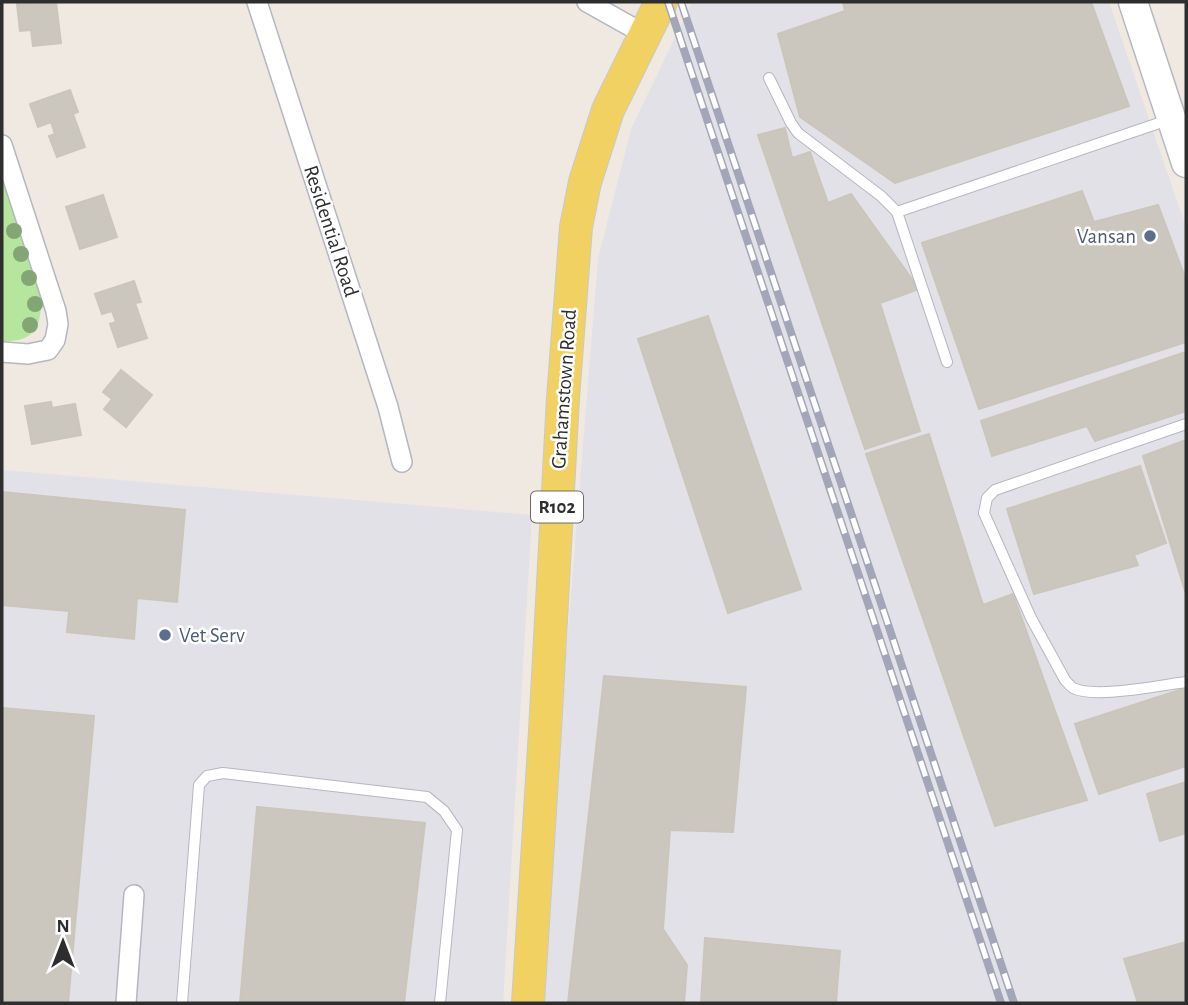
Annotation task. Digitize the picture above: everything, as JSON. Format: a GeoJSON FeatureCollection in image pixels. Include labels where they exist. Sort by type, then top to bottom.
{"type":"FeatureCollection","features":[{"type":"Feature","properties":{"kind":"main road","name":"Grahamstown Road"},"geometry":{"type":"LineString","coordinates":[[528,1003],[563,398],[576,227],[585,182],[603,122],[652,20]]}},
{"type":"Feature","properties":{"kind":"street","name":"Residential Road"},"geometry":{"type":"LineString","coordinates":[[257,2],[388,407],[402,461]]}},
{"type":"Feature","properties":{"kind":"street"},"geometry":{"type":"LineString","coordinates":[[587,2],[652,20]]}},
{"type":"Feature","properties":{"kind":"street"},"geometry":{"type":"LineString","coordinates":[[1133,2],[1186,163]]}},
{"type":"Feature","properties":{"kind":"street"},"geometry":{"type":"LineString","coordinates":[[2,145],[43,266],[58,324],[55,340],[48,350],[28,354],[2,352]]}},
{"type":"Feature","properties":{"kind":"street"},"geometry":{"type":"LineString","coordinates":[[126,1003],[134,895]]}},
{"type":"Feature","properties":{"kind":"lane"},"geometry":{"type":"LineString","coordinates":[[769,78],[790,123],[799,133],[881,196],[897,212],[947,362]]}},
{"type":"Feature","properties":{"kind":"lane"},"geometry":{"type":"LineString","coordinates":[[897,212],[1172,119]]}},
{"type":"Feature","properties":{"kind":"lane"},"geometry":{"type":"LineString","coordinates":[[1186,424],[995,490],[987,498],[984,513],[1031,618],[1065,680],[1073,688],[1089,692],[1112,691],[1186,682]]}},
{"type":"Feature","properties":{"kind":"lane"},"geometry":{"type":"LineString","coordinates":[[181,1003],[199,785],[207,776],[223,773],[427,797],[444,811],[457,830],[440,1003]]}},
{"type":"Feature","properties":{"kind":"shaded area"},"geometry":{"type":"Polygon","coordinates":[[[692,2],[1109,2],[1186,227],[1186,1003],[538,1003],[598,259],[631,129],[692,2]]]}},
{"type":"Feature","properties":{"kind":"shaded area"},"geometry":{"type":"Polygon","coordinates":[[[2,470],[532,515],[503,1003],[2,1003],[2,470]]]}},
{"type":"Feature","properties":{"kind":"green space"},"geometry":{"type":"Polygon","coordinates":[[[2,169],[41,290],[41,312],[36,328],[31,334],[14,341],[2,341],[2,169]]]}},
{"type":"Feature","properties":{"kind":"building"},"geometry":{"type":"Polygon","coordinates":[[[56,2],[61,43],[33,46],[31,30],[20,31],[17,4],[56,2]]]}},
{"type":"Feature","properties":{"kind":"building"},"geometry":{"type":"Polygon","coordinates":[[[843,2],[1091,2],[1129,106],[895,183],[800,117],[778,34],[845,11],[843,2]]]}},
{"type":"Feature","properties":{"kind":"building"},"geometry":{"type":"Polygon","coordinates":[[[70,90],[78,112],[73,114],[85,147],[57,157],[49,136],[55,134],[51,122],[38,127],[30,104],[70,90]]]}},
{"type":"Feature","properties":{"kind":"building"},"geometry":{"type":"Polygon","coordinates":[[[785,128],[792,158],[810,152],[828,203],[851,194],[919,289],[880,303],[920,431],[865,449],[758,135],[785,128]]]}},
{"type":"Feature","properties":{"kind":"building"},"geometry":{"type":"Polygon","coordinates":[[[1082,191],[1094,222],[1158,205],[1186,280],[1186,342],[979,409],[922,243],[1082,191]]]}},
{"type":"Feature","properties":{"kind":"building"},"geometry":{"type":"Polygon","coordinates":[[[103,195],[117,237],[80,249],[66,207],[103,195]]]}},
{"type":"Feature","properties":{"kind":"building"},"geometry":{"type":"Polygon","coordinates":[[[134,281],[141,302],[135,303],[147,338],[118,347],[110,324],[116,322],[112,311],[102,314],[95,294],[134,281]]]}},
{"type":"Feature","properties":{"kind":"building"},"geometry":{"type":"Polygon","coordinates":[[[708,316],[801,589],[728,613],[638,339],[708,316]]]}},
{"type":"Feature","properties":{"kind":"building"},"geometry":{"type":"Polygon","coordinates":[[[1186,352],[1186,411],[1095,441],[1087,426],[992,456],[981,421],[1186,352]]]}},
{"type":"Feature","properties":{"kind":"building"},"geometry":{"type":"Polygon","coordinates":[[[121,370],[152,395],[126,427],[104,409],[112,399],[103,392],[121,370]]]}},
{"type":"Feature","properties":{"kind":"building"},"geometry":{"type":"Polygon","coordinates":[[[51,402],[52,408],[75,404],[81,435],[32,444],[25,406],[51,402]]]}},
{"type":"Feature","properties":{"kind":"building"},"geometry":{"type":"Polygon","coordinates":[[[929,434],[983,605],[1013,594],[1087,800],[995,826],[866,454],[929,434]]]}},
{"type":"Feature","properties":{"kind":"building"},"geometry":{"type":"Polygon","coordinates":[[[1186,440],[1186,594],[1143,456],[1186,440]]]}},
{"type":"Feature","properties":{"kind":"building"},"geometry":{"type":"Polygon","coordinates":[[[1140,466],[1166,543],[1134,555],[1138,565],[1034,594],[1007,509],[1140,466]]]}},
{"type":"Feature","properties":{"kind":"building"},"geometry":{"type":"Polygon","coordinates":[[[2,492],[185,510],[177,602],[137,598],[134,639],[67,632],[69,611],[2,605],[2,492]]]}},
{"type":"Feature","properties":{"kind":"building"},"geometry":{"type":"Polygon","coordinates":[[[604,676],[746,687],[733,832],[670,830],[663,929],[687,965],[684,1003],[568,1003],[604,676]]]}},
{"type":"Feature","properties":{"kind":"building"},"geometry":{"type":"Polygon","coordinates":[[[1186,688],[1186,766],[1099,794],[1075,724],[1186,688]]]}},
{"type":"Feature","properties":{"kind":"building"},"geometry":{"type":"Polygon","coordinates":[[[2,708],[94,716],[68,1003],[2,1003],[2,708]]]}},
{"type":"Feature","properties":{"kind":"building"},"geometry":{"type":"Polygon","coordinates":[[[1186,782],[1186,833],[1160,841],[1147,794],[1186,782]]]}},
{"type":"Feature","properties":{"kind":"building"},"geometry":{"type":"Polygon","coordinates":[[[257,807],[425,823],[404,1003],[240,1003],[257,807]]]}},
{"type":"Feature","properties":{"kind":"building"},"geometry":{"type":"Polygon","coordinates":[[[705,938],[840,951],[836,1003],[701,1003],[705,938]]]}},
{"type":"Feature","properties":{"kind":"building"},"geometry":{"type":"Polygon","coordinates":[[[1186,942],[1186,1003],[1138,1003],[1124,959],[1186,942]]]}},
{"type":"Feature","properties":{"kind":"railway"},"geometry":{"type":"LineString","coordinates":[[668,2],[1001,1003]]}},
{"type":"Feature","properties":{"kind":"railway"},"geometry":{"type":"LineString","coordinates":[[681,2],[1014,1003]]}},
{"type":"Feature","properties":{"kind":"place","name":"Vansan"},"geometry":{"type":"Point","coordinates":[1150,236]}},
{"type":"Feature","properties":{"kind":"place","name":"Vet Serv"},"geometry":{"type":"Point","coordinates":[165,635]}}]}
